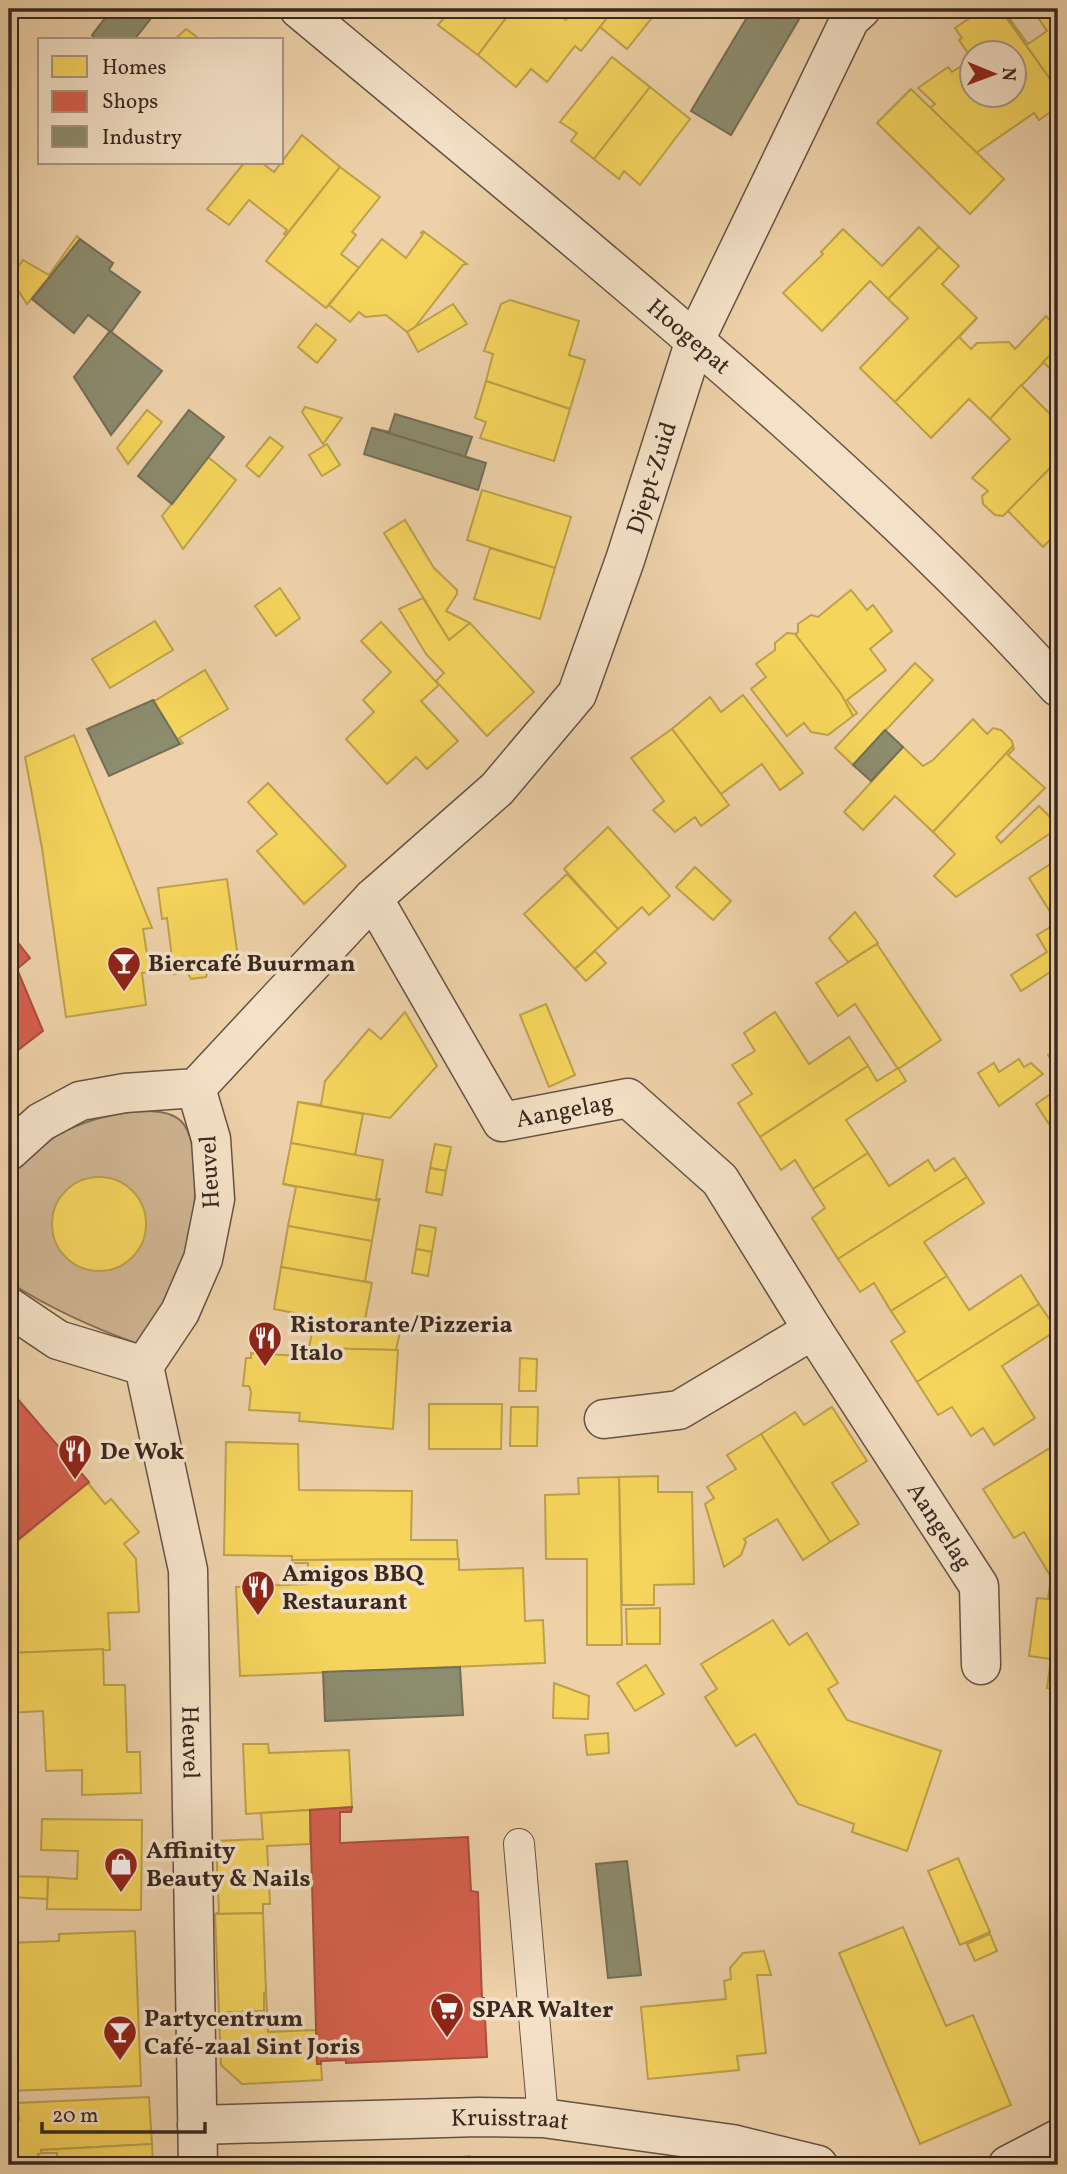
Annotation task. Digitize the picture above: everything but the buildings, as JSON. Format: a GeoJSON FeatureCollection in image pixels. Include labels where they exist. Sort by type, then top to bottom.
{"type":"FeatureCollection","features":[{"type":"Feature","properties":{"kind":"street","name":"Hoogepat"},"geometry":{"type":"LineString","coordinates":[[299,9],[695,340],[871,498],[999,621],[1058,687]]}},
{"type":"Feature","properties":{"kind":"street","name":"Djept-Zuid"},"geometry":{"type":"LineString","coordinates":[[373,898],[497,789],[577,694],[625,560],[695,340],[850,19],[861,9]]}},
{"type":"Feature","properties":{"kind":"street"},"geometry":{"type":"LineString","coordinates":[[9,1151],[41,1122],[80,1101],[125,1093],[196,1088],[373,898]]}},
{"type":"Feature","properties":{"kind":"street","name":"Aangelag"},"geometry":{"type":"LineString","coordinates":[[373,898],[502,1122],[628,1098],[720,1180],[813,1330],[979,1586],[981,1665]]}},
{"type":"Feature","properties":{"kind":"street","name":"Heuvel"},"geometry":{"type":"LineString","coordinates":[[196,1088],[211,1139],[215,1199],[203,1259],[180,1312],[144,1366],[188,1570],[198,2165]]}},
{"type":"Feature","properties":{"kind":"street"},"geometry":{"type":"LineString","coordinates":[[9,1307],[58,1340],[144,1366]]}},
{"type":"Feature","properties":{"kind":"street"},"geometry":{"type":"LineString","coordinates":[[604,1419],[678,1410],[813,1330]]}},
{"type":"Feature","properties":{"kind":"street","name":"Kruisstraat"},"geometry":{"type":"LineString","coordinates":[[197,2125],[478,2117],[543,2118],[732,2144],[818,2165]]}},
{"type":"Feature","properties":{"kind":"street"},"geometry":{"type":"LineString","coordinates":[[1008,2165],[1058,2139]]}},
{"type":"Feature","properties":{"kind":"lane"},"geometry":{"type":"LineString","coordinates":[[520,1844],[543,2118]]}},
{"type":"Feature","properties":{"kind":"shaded area"},"geometry":{"type":"Polygon","coordinates":[[[140,1111],[167,1113],[181,1121],[193,1150],[195,1170],[194,1215],[184,1269],[141,1345],[73,1317],[9,1282],[9,1175],[37,1149],[68,1130],[102,1117],[140,1111]]]}},
{"type":"Feature","properties":{"kind":"place","name":"Biercafé Buurman"},"geometry":{"type":"Point","coordinates":[124,993]}},
{"type":"Feature","properties":{"kind":"place","name":"Ristorante/Pizzeria Italo"},"geometry":{"type":"Point","coordinates":[265,1368]}},
{"type":"Feature","properties":{"kind":"place","name":"De Wok"},"geometry":{"type":"Point","coordinates":[75,1481]}},
{"type":"Feature","properties":{"kind":"place","name":"Amigos BBQ Restaurant"},"geometry":{"type":"Point","coordinates":[258,1617]}},
{"type":"Feature","properties":{"kind":"place","name":"Affinity Beauty & Nails"},"geometry":{"type":"Point","coordinates":[121,1894]}},
{"type":"Feature","properties":{"kind":"place","name":"SPAR Walter"},"geometry":{"type":"Point","coordinates":[447,2039]}},
{"type":"Feature","properties":{"kind":"place","name":"Partycentrum Café-zaal Sint Joris"},"geometry":{"type":"Point","coordinates":[120,2062]}}]}
